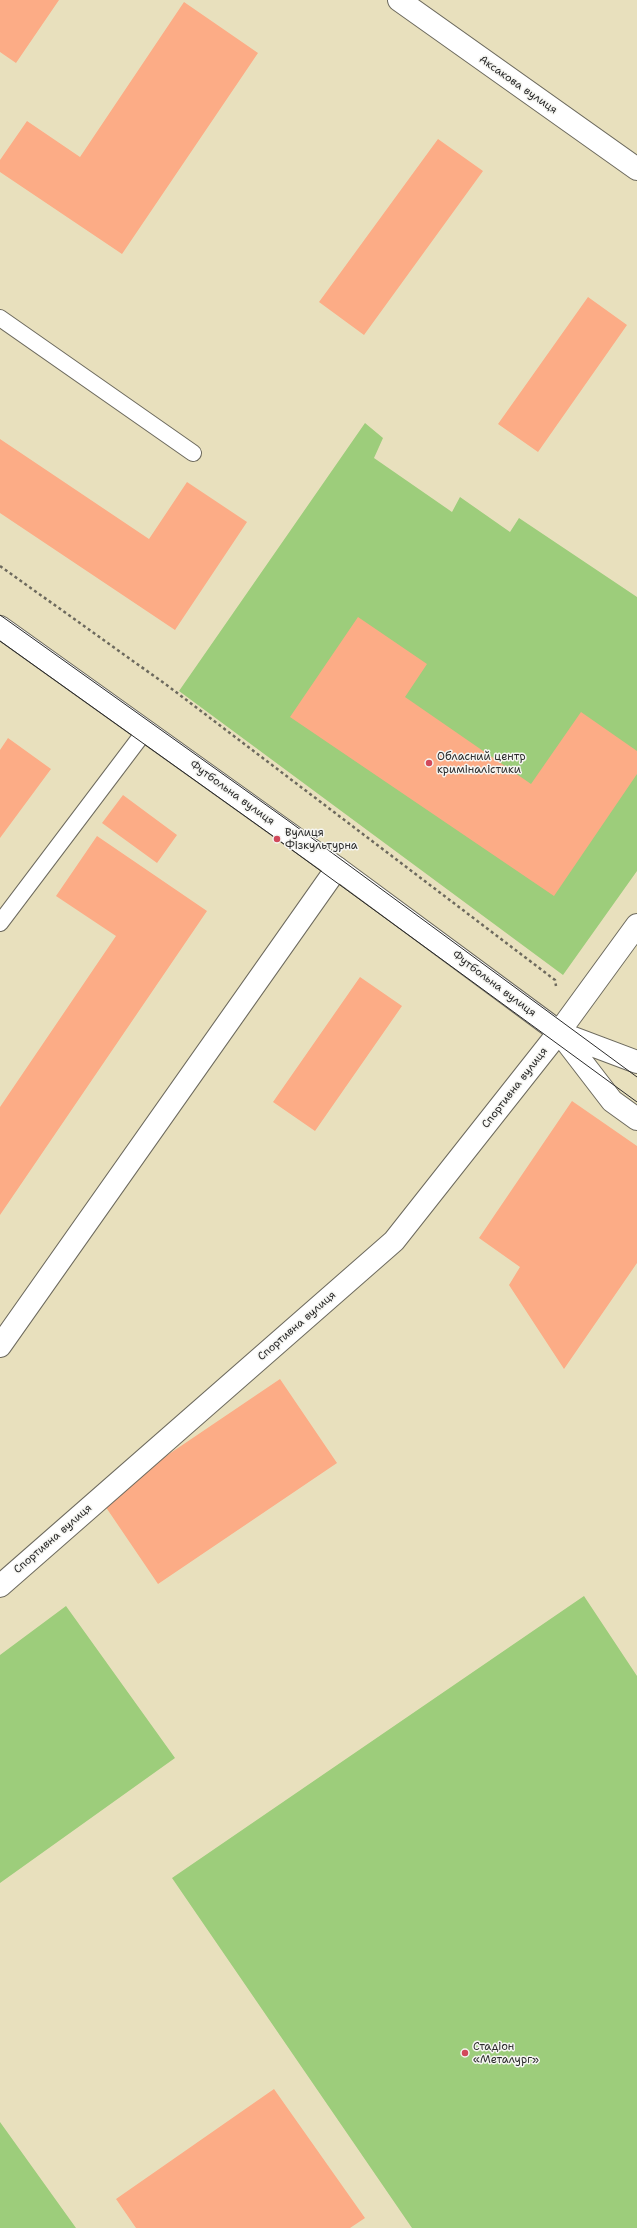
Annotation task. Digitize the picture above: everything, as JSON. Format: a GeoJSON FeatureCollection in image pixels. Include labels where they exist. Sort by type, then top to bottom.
{"type":"FeatureCollection","features":[{"type":"Feature","properties":{"kind":"street","name":"Аксакова вулиця"},"geometry":{"type":"LineString","coordinates":[[399,0],[637,169]]}},
{"type":"Feature","properties":{"kind":"street","name":"Футбольна вулиця"},"geometry":{"type":"LineString","coordinates":[[0,627],[337,868],[559,1032],[637,1062]]}},
{"type":"Feature","properties":{"kind":"street"},"geometry":{"type":"LineString","coordinates":[[0,1346],[337,868]]}},
{"type":"Feature","properties":{"kind":"street","name":"Спортивна вулиця"},"geometry":{"type":"LineString","coordinates":[[0,1586],[394,1241],[559,1032],[637,925]]}},
{"type":"Feature","properties":{"kind":"street","name":"Футбольна вулиця"},"geometry":{"type":"LineString","coordinates":[[559,1032],[612,1101],[637,1119]]}},
{"type":"Feature","properties":{"kind":"lane"},"geometry":{"type":"LineString","coordinates":[[0,318],[193,452]]}},
{"type":"Feature","properties":{"kind":"lane"},"geometry":{"type":"LineString","coordinates":[[0,923],[145,731]]}},
{"type":"Feature","properties":{"kind":"path"},"geometry":{"type":"LineString","coordinates":[[0,566],[168,686],[555,980],[556,988]]}},
{"type":"Feature","properties":{"kind":"green space"},"geometry":{"type":"Polygon","coordinates":[[[365,423],[383,438],[374,458],[452,512],[460,497],[510,532],[519,518],[637,597],[637,871],[563,975],[179,691],[365,423]]]}},
{"type":"Feature","properties":{"kind":"green space","name":"Стадіон «Металург»"},"geometry":{"type":"Polygon","coordinates":[[[584,1596],[637,1676],[637,2228],[412,2228],[172,1878],[584,1596]]]}},
{"type":"Feature","properties":{"kind":"green space"},"geometry":{"type":"Polygon","coordinates":[[[66,1606],[175,1758],[0,1883],[0,1655],[66,1606]]]}},
{"type":"Feature","properties":{"kind":"green space"},"geometry":{"type":"Polygon","coordinates":[[[0,2122],[76,2228],[0,2228],[0,2122]]]}},
{"type":"Feature","properties":{"kind":"building"},"geometry":{"type":"Polygon","coordinates":[[[0,0],[59,0],[16,63],[0,52],[0,0]]]}},
{"type":"Feature","properties":{"kind":"building"},"geometry":{"type":"Polygon","coordinates":[[[184,2],[258,53],[122,254],[0,172],[0,160],[27,121],[80,157],[184,2]]]}},
{"type":"Feature","properties":{"kind":"building"},"geometry":{"type":"Polygon","coordinates":[[[438,139],[483,171],[364,335],[319,302],[438,139]]]}},
{"type":"Feature","properties":{"kind":"building"},"geometry":{"type":"Polygon","coordinates":[[[588,297],[627,325],[538,452],[498,424],[588,297]]]}},
{"type":"Feature","properties":{"kind":"building"},"geometry":{"type":"Polygon","coordinates":[[[0,439],[149,539],[187,482],[247,522],[175,630],[0,513],[0,439]]]}},
{"type":"Feature","properties":{"kind":"building","name":"Обласний центр криміналістики"},"geometry":{"type":"Polygon","coordinates":[[[358,617],[427,664],[405,697],[531,784],[581,712],[637,751],[637,774],[554,896],[290,717],[358,617]]]}},
{"type":"Feature","properties":{"kind":"building"},"geometry":{"type":"Polygon","coordinates":[[[8,738],[51,769],[0,838],[0,750],[8,738]]]}},
{"type":"Feature","properties":{"kind":"building"},"geometry":{"type":"Polygon","coordinates":[[[123,795],[177,835],[157,863],[102,823],[123,795]]]}},
{"type":"Feature","properties":{"kind":"building"},"geometry":{"type":"Polygon","coordinates":[[[97,836],[207,911],[0,1215],[0,1107],[116,936],[56,896],[97,836]]]}},
{"type":"Feature","properties":{"kind":"building"},"geometry":{"type":"Polygon","coordinates":[[[360,977],[402,1006],[315,1131],[273,1102],[360,977]]]}},
{"type":"Feature","properties":{"kind":"building"},"geometry":{"type":"Polygon","coordinates":[[[572,1101],[637,1146],[637,1263],[564,1369],[509,1285],[520,1267],[479,1238],[572,1101]]]}},
{"type":"Feature","properties":{"kind":"building"},"geometry":{"type":"Polygon","coordinates":[[[280,1379],[337,1463],[158,1584],[101,1500],[280,1379]]]}},
{"type":"Feature","properties":{"kind":"building"},"geometry":{"type":"Polygon","coordinates":[[[274,2089],[365,2218],[350,2228],[136,2228],[116,2199],[274,2089]]]}},
{"type":"Feature","properties":{"kind":"tram line"},"geometry":{"type":"LineString","coordinates":[[0,615],[290,822],[637,1077]]}},
{"type":"Feature","properties":{"kind":"tram line"},"geometry":{"type":"LineString","coordinates":[[0,641],[277,839],[637,1102]]}},
{"type":"Feature","properties":{"kind":"place","name":"Обласний центр криміналістики"},"geometry":{"type":"Point","coordinates":[429,763]}},
{"type":"Feature","properties":{"kind":"place","name":"Вулиця Фізкультурна"},"geometry":{"type":"Point","coordinates":[277,839]}},
{"type":"Feature","properties":{"kind":"place","name":"Стадіон «Металург»"},"geometry":{"type":"Point","coordinates":[465,2053]}}]}
